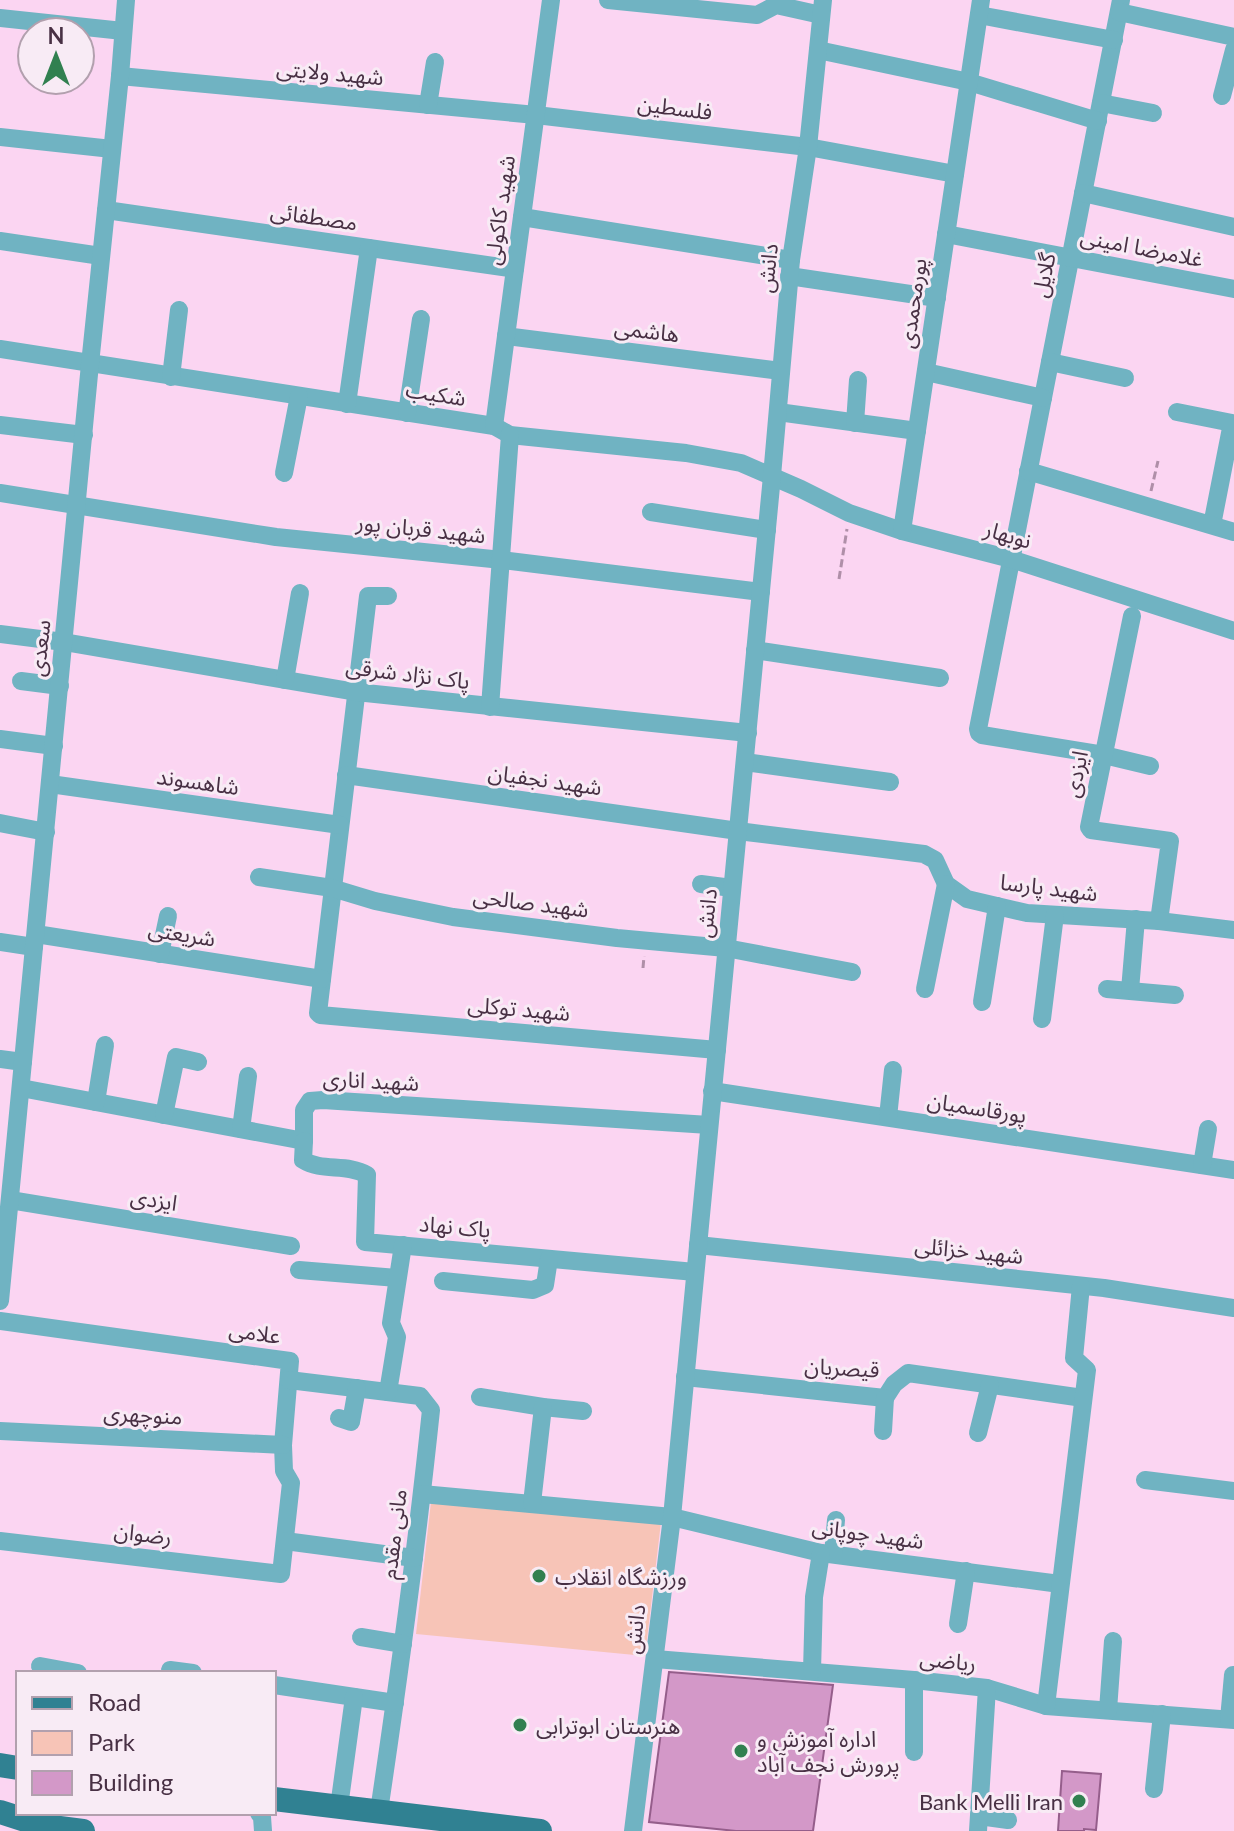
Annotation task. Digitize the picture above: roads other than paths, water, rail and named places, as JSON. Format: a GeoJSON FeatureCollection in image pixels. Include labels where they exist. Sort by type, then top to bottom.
{"type":"FeatureCollection","features":[{"type":"Feature","properties":{"kind":"main road"},"geometry":{"type":"LineString","coordinates":[[277,1806],[339,1807],[540,1831]]}},
{"type":"Feature","properties":{"kind":"main road"},"geometry":{"type":"LineString","coordinates":[[0,1812],[43,1829],[83,1831]]}},
{"type":"Feature","properties":{"kind":"street","name":"سعدی"},"geometry":{"type":"LineString","coordinates":[[0,1301],[3,1239],[10,1200],[7,1161],[21,1088],[126,0]]}},
{"type":"Feature","properties":{"kind":"street","name":"شهید کاکولی"},"geometry":{"type":"LineString","coordinates":[[490,707],[502,560],[506,336],[551,0]]}},
{"type":"Feature","properties":{"kind":"street"},"geometry":{"type":"LineString","coordinates":[[608,0],[757,15],[776,5],[822,7]]}},
{"type":"Feature","properties":{"kind":"street"},"geometry":{"type":"LineString","coordinates":[[1120,6],[1234,37]]}},
{"type":"Feature","properties":{"kind":"street","name":"گلایل"},"geometry":{"type":"LineString","coordinates":[[1104,755],[979,733],[978,729],[1120,6]]}},
{"type":"Feature","properties":{"kind":"street","name":"دانش"},"geometry":{"type":"LineString","coordinates":[[633,1831],[672,1517],[790,268],[808,147],[822,7]]}},
{"type":"Feature","properties":{"kind":"street"},"geometry":{"type":"LineString","coordinates":[[980,8],[1114,40]]}},
{"type":"Feature","properties":{"kind":"street","name":"پورمحمدی"},"geometry":{"type":"LineString","coordinates":[[902,531],[980,8]]}},
{"type":"Feature","properties":{"kind":"street"},"geometry":{"type":"LineString","coordinates":[[3,12],[123,31]]}},
{"type":"Feature","properties":{"kind":"street"},"geometry":{"type":"LineString","coordinates":[[818,50],[1099,112],[1153,113]]}},
{"type":"Feature","properties":{"kind":"street"},"geometry":{"type":"LineString","coordinates":[[1222,96],[1234,50]]}},
{"type":"Feature","properties":{"kind":"street"},"geometry":{"type":"LineString","coordinates":[[428,105],[435,62]]}},
{"type":"Feature","properties":{"kind":"street","name":"شهید ولایتی"},"geometry":{"type":"LineString","coordinates":[[120,76],[536,115]]}},
{"type":"Feature","properties":{"kind":"street","name":"فلسطین"},"geometry":{"type":"LineString","coordinates":[[536,115],[808,147],[955,174]]}},
{"type":"Feature","properties":{"kind":"street"},"geometry":{"type":"LineString","coordinates":[[0,137],[112,149]]}},
{"type":"Feature","properties":{"kind":"street"},"geometry":{"type":"LineString","coordinates":[[1083,193],[1234,227]]}},
{"type":"Feature","properties":{"kind":"street","name":"مصطفائی"},"geometry":{"type":"LineString","coordinates":[[106,210],[515,269]]}},
{"type":"Feature","properties":{"kind":"street"},"geometry":{"type":"LineString","coordinates":[[522,217],[937,298]]}},
{"type":"Feature","properties":{"kind":"street","name":"غلامرضا امینی"},"geometry":{"type":"LineString","coordinates":[[946,234],[1234,289]]}},
{"type":"Feature","properties":{"kind":"street"},"geometry":{"type":"LineString","coordinates":[[0,241],[101,256]]}},
{"type":"Feature","properties":{"kind":"street"},"geometry":{"type":"LineString","coordinates":[[347,404],[369,248]]}},
{"type":"Feature","properties":{"kind":"street"},"geometry":{"type":"LineString","coordinates":[[171,377],[179,310]]}},
{"type":"Feature","properties":{"kind":"street"},"geometry":{"type":"LineString","coordinates":[[407,413],[421,319]]}},
{"type":"Feature","properties":{"kind":"street","name":"هاشمی"},"geometry":{"type":"LineString","coordinates":[[506,336],[781,371]]}},
{"type":"Feature","properties":{"kind":"street","name":"شکیب"},"geometry":{"type":"LineString","coordinates":[[0,349],[407,413],[502,431],[686,453],[741,463],[772,476]]}},
{"type":"Feature","properties":{"kind":"street"},"geometry":{"type":"LineString","coordinates":[[1050,362],[1125,378]]}},
{"type":"Feature","properties":{"kind":"street"},"geometry":{"type":"LineString","coordinates":[[926,372],[1043,398]]}},
{"type":"Feature","properties":{"kind":"street"},"geometry":{"type":"LineString","coordinates":[[855,423],[858,380]]}},
{"type":"Feature","properties":{"kind":"street"},"geometry":{"type":"LineString","coordinates":[[284,473],[299,396]]}},
{"type":"Feature","properties":{"kind":"street"},"geometry":{"type":"LineString","coordinates":[[778,412],[917,431]]}},
{"type":"Feature","properties":{"kind":"street"},"geometry":{"type":"LineString","coordinates":[[1177,412],[1232,423],[1212,525]]}},
{"type":"Feature","properties":{"kind":"street"},"geometry":{"type":"LineString","coordinates":[[0,425],[84,435]]}},
{"type":"Feature","properties":{"kind":"street"},"geometry":{"type":"LineString","coordinates":[[1028,471],[1234,532]]}},
{"type":"Feature","properties":{"kind":"street","name":"نوبهار"},"geometry":{"type":"LineString","coordinates":[[772,476],[849,513],[902,531],[1011,559],[1234,631]]}},
{"type":"Feature","properties":{"kind":"street","name":"شهید قربان پور"},"geometry":{"type":"LineString","coordinates":[[0,493],[276,537],[502,560],[761,592]]}},
{"type":"Feature","properties":{"kind":"street"},"geometry":{"type":"LineString","coordinates":[[651,512],[767,530]]}},
{"type":"Feature","properties":{"kind":"street"},"geometry":{"type":"LineString","coordinates":[[285,680],[300,593]]}},
{"type":"Feature","properties":{"kind":"street"},"geometry":{"type":"LineString","coordinates":[[322,979],[356,692],[353,637],[368,596],[388,596]]}},
{"type":"Feature","properties":{"kind":"street","name":"ایزدی"},"geometry":{"type":"LineString","coordinates":[[1132,616],[1089,829],[1170,841],[1159,921]]}},
{"type":"Feature","properties":{"kind":"street","name":"پاک نژاد شرقی"},"geometry":{"type":"LineString","coordinates":[[0,634],[356,692],[748,733]]}},
{"type":"Feature","properties":{"kind":"street"},"geometry":{"type":"LineString","coordinates":[[755,650],[940,678]]}},
{"type":"Feature","properties":{"kind":"street"},"geometry":{"type":"LineString","coordinates":[[21,681],[60,686]]}},
{"type":"Feature","properties":{"kind":"street"},"geometry":{"type":"LineString","coordinates":[[0,739],[54,746]]}},
{"type":"Feature","properties":{"kind":"street"},"geometry":{"type":"LineString","coordinates":[[1104,755],[1150,766]]}},
{"type":"Feature","properties":{"kind":"street"},"geometry":{"type":"LineString","coordinates":[[745,762],[890,782]]}},
{"type":"Feature","properties":{"kind":"street","name":"شهید نجفیان"},"geometry":{"type":"LineString","coordinates":[[346,775],[738,831]]}},
{"type":"Feature","properties":{"kind":"street","name":"شاهسوند"},"geometry":{"type":"LineString","coordinates":[[50,784],[340,825]]}},
{"type":"Feature","properties":{"kind":"street"},"geometry":{"type":"LineString","coordinates":[[0,823],[46,832]]}},
{"type":"Feature","properties":{"kind":"street","name":"شهید پارسا"},"geometry":{"type":"LineString","coordinates":[[738,831],[924,854],[935,860],[946,884],[967,899],[1027,913],[1136,919],[1234,930]]}},
{"type":"Feature","properties":{"kind":"street"},"geometry":{"type":"LineString","coordinates":[[259,877],[332,888]]}},
{"type":"Feature","properties":{"kind":"street"},"geometry":{"type":"LineString","coordinates":[[701,884],[732,888]]}},
{"type":"Feature","properties":{"kind":"street"},"geometry":{"type":"LineString","coordinates":[[925,989],[946,884]]}},
{"type":"Feature","properties":{"kind":"street","name":"شهید صالحی"},"geometry":{"type":"LineString","coordinates":[[332,888],[375,901],[453,917],[726,948],[852,972]]}},
{"type":"Feature","properties":{"kind":"street"},"geometry":{"type":"LineString","coordinates":[[982,1002],[997,906]]}},
{"type":"Feature","properties":{"kind":"street"},"geometry":{"type":"LineString","coordinates":[[1042,1019],[1055,915]]}},
{"type":"Feature","properties":{"kind":"street"},"geometry":{"type":"LineString","coordinates":[[160,954],[168,916]]}},
{"type":"Feature","properties":{"kind":"street"},"geometry":{"type":"LineString","coordinates":[[1130,990],[1136,919]]}},
{"type":"Feature","properties":{"kind":"street","name":"شریعتی"},"geometry":{"type":"LineString","coordinates":[[0,942],[35,941],[160,954],[322,979]]}},
{"type":"Feature","properties":{"kind":"street","name":"شهید توکلی"},"geometry":{"type":"LineString","coordinates":[[322,979],[320,1015],[717,1050]]}},
{"type":"Feature","properties":{"kind":"street"},"geometry":{"type":"LineString","coordinates":[[1107,989],[1175,995]]}},
{"type":"Feature","properties":{"kind":"street"},"geometry":{"type":"LineString","coordinates":[[96,1102],[105,1045]]}},
{"type":"Feature","properties":{"kind":"street"},"geometry":{"type":"LineString","coordinates":[[164,1115],[176,1057],[198,1062]]}},
{"type":"Feature","properties":{"kind":"street"},"geometry":{"type":"LineString","coordinates":[[0,1059],[23,1062]]}},
{"type":"Feature","properties":{"kind":"street"},"geometry":{"type":"LineString","coordinates":[[888,1117],[893,1070]]}},
{"type":"Feature","properties":{"kind":"street"},"geometry":{"type":"LineString","coordinates":[[241,1129],[248,1076]]}},
{"type":"Feature","properties":{"kind":"street"},"geometry":{"type":"LineString","coordinates":[[21,1088],[304,1141]]}},
{"type":"Feature","properties":{"kind":"street","name":"پورقاسمیان"},"geometry":{"type":"LineString","coordinates":[[712,1091],[1234,1170]]}},
{"type":"Feature","properties":{"kind":"street","name":"شهید اناری"},"geometry":{"type":"LineString","coordinates":[[304,1141],[304,1110],[310,1101],[323,1100],[709,1125]]}},
{"type":"Feature","properties":{"kind":"street"},"geometry":{"type":"LineString","coordinates":[[1202,1165],[1208,1129]]}},
{"type":"Feature","properties":{"kind":"street","name":"پاک نهاد"},"geometry":{"type":"LineString","coordinates":[[304,1141],[303,1160],[311,1165],[358,1169],[367,1175],[365,1242],[695,1272]]}},
{"type":"Feature","properties":{"kind":"street","name":"ایزدی"},"geometry":{"type":"LineString","coordinates":[[10,1200],[291,1246]]}},
{"type":"Feature","properties":{"kind":"street"},"geometry":{"type":"LineString","coordinates":[[388,1392],[397,1337],[391,1323],[403,1245]]}},
{"type":"Feature","properties":{"kind":"street","name":"شهید خزائلی"},"geometry":{"type":"LineString","coordinates":[[698,1245],[1081,1286],[1234,1308]]}},
{"type":"Feature","properties":{"kind":"street"},"geometry":{"type":"LineString","coordinates":[[443,1281],[533,1290],[545,1285],[549,1259]]}},
{"type":"Feature","properties":{"kind":"street"},"geometry":{"type":"LineString","coordinates":[[299,1270],[397,1278]]}},
{"type":"Feature","properties":{"kind":"street"},"geometry":{"type":"LineString","coordinates":[[1046,1706],[1087,1370],[1074,1358],[1081,1286]]}},
{"type":"Feature","properties":{"kind":"street","name":"علامی"},"geometry":{"type":"LineString","coordinates":[[0,1321],[290,1361],[283,1445],[284,1471],[291,1483],[281,1574]]}},
{"type":"Feature","properties":{"kind":"street","name":"قیصریان"},"geometry":{"type":"LineString","coordinates":[[685,1377],[885,1398],[894,1384],[908,1373],[1083,1398]]}},
{"type":"Feature","properties":{"kind":"street","name":"مانی مقدم"},"geometry":{"type":"LineString","coordinates":[[289,1380],[420,1396],[431,1410],[379,1811]]}},
{"type":"Feature","properties":{"kind":"street"},"geometry":{"type":"LineString","coordinates":[[978,1433],[990,1385]]}},
{"type":"Feature","properties":{"kind":"street"},"geometry":{"type":"LineString","coordinates":[[339,1418],[351,1422],[357,1388]]}},
{"type":"Feature","properties":{"kind":"street"},"geometry":{"type":"LineString","coordinates":[[480,1397],[583,1411]]}},
{"type":"Feature","properties":{"kind":"street"},"geometry":{"type":"LineString","coordinates":[[883,1431],[885,1398]]}},
{"type":"Feature","properties":{"kind":"street"},"geometry":{"type":"LineString","coordinates":[[532,1503],[543,1407]]}},
{"type":"Feature","properties":{"kind":"street","name":"منوچهری"},"geometry":{"type":"LineString","coordinates":[[0,1431],[283,1445]]}},
{"type":"Feature","properties":{"kind":"street"},"geometry":{"type":"LineString","coordinates":[[1145,1480],[1234,1491]]}},
{"type":"Feature","properties":{"kind":"street","name":"شهید چوپانی"},"geometry":{"type":"LineString","coordinates":[[422,1494],[672,1517],[827,1554],[1060,1584]]}},
{"type":"Feature","properties":{"kind":"street"},"geometry":{"type":"LineString","coordinates":[[812,1671],[814,1597],[836,1520]]}},
{"type":"Feature","properties":{"kind":"street","name":"رضوان"},"geometry":{"type":"LineString","coordinates":[[0,1541],[281,1574]]}},
{"type":"Feature","properties":{"kind":"street"},"geometry":{"type":"LineString","coordinates":[[285,1541],[414,1558]]}},
{"type":"Feature","properties":{"kind":"street"},"geometry":{"type":"LineString","coordinates":[[958,1624],[966,1571]]}},
{"type":"Feature","properties":{"kind":"street"},"geometry":{"type":"LineString","coordinates":[[361,1637],[403,1644]]}},
{"type":"Feature","properties":{"kind":"street"},"geometry":{"type":"LineString","coordinates":[[1108,1710],[1113,1641]]}},
{"type":"Feature","properties":{"kind":"street","name":"ریاضی"},"geometry":{"type":"LineString","coordinates":[[655,1659],[987,1688],[1046,1706],[1232,1719]]}},
{"type":"Feature","properties":{"kind":"street"},"geometry":{"type":"LineString","coordinates":[[40,1666],[67,1671]]}},
{"type":"Feature","properties":{"kind":"street"},"geometry":{"type":"LineString","coordinates":[[170,1670],[178,1671]]}},
{"type":"Feature","properties":{"kind":"street"},"geometry":{"type":"LineString","coordinates":[[1232,1719],[1233,1675]]}},
{"type":"Feature","properties":{"kind":"street"},"geometry":{"type":"LineString","coordinates":[[914,1680],[914,1752]]}},
{"type":"Feature","properties":{"kind":"street"},"geometry":{"type":"LineString","coordinates":[[276,1685],[395,1703]]}},
{"type":"Feature","properties":{"kind":"street"},"geometry":{"type":"LineString","coordinates":[[987,1688],[979,1823],[1008,1820]]}},
{"type":"Feature","properties":{"kind":"street"},"geometry":{"type":"LineString","coordinates":[[339,1807],[354,1697]]}},
{"type":"Feature","properties":{"kind":"street"},"geometry":{"type":"LineString","coordinates":[[1154,1789],[1162,1714]]}},
{"type":"Feature","properties":{"kind":"place","name":"ورزشگاه انقلاب"},"geometry":{"type":"Point","coordinates":[539,1576]}},
{"type":"Feature","properties":{"kind":"place","name":"هنرستان ابوترابی"},"geometry":{"type":"Point","coordinates":[520,1725]}},
{"type":"Feature","properties":{"kind":"place","name":"اداره آموزش و پرورش نجف آباد"},"geometry":{"type":"Point","coordinates":[741,1751]}},
{"type":"Feature","properties":{"kind":"place","name":"Bank Melli Iran"},"geometry":{"type":"Point","coordinates":[1079,1801]}}]}
